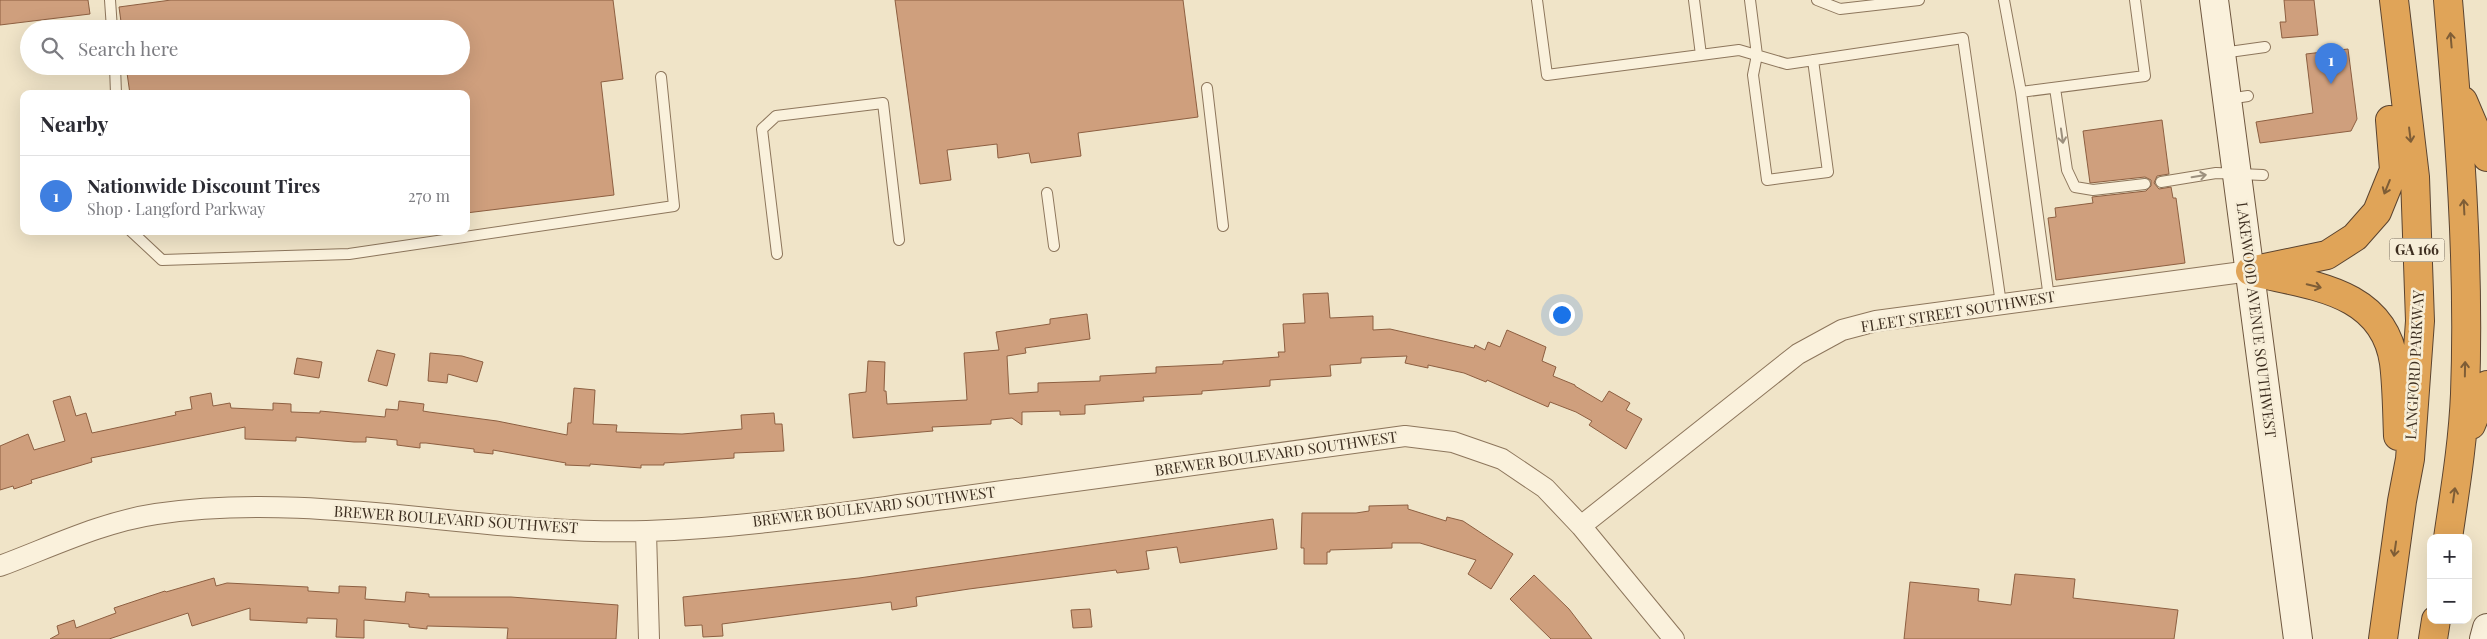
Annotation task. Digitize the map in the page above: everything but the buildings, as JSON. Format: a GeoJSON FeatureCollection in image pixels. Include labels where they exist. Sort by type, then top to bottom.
{"type":"FeatureCollection","features":[{"type":"Feature","properties":{"kind":"highway"},"geometry":{"type":"LineString","coordinates":[[2250,271],[2327,255],[2355,237],[2377,212],[2394,170],[2383,23],[2386,0]]}},
{"type":"Feature","properties":{"kind":"highway","name":"LANGFORD PARKWAY"},"geometry":{"type":"LineString","coordinates":[[2383,639],[2402,501],[2410,459],[2420,321],[2415,177],[2394,0]]}},
{"type":"Feature","properties":{"kind":"highway","name":"GA 166"},"geometry":{"type":"LineString","coordinates":[[2448,0],[2464,204],[2467,311],[2465,396],[2460,452],[2449,534]]}},
{"type":"Feature","properties":{"kind":"highway"},"geometry":{"type":"LineString","coordinates":[[2454,80],[2487,157]]}},
{"type":"Feature","properties":{"kind":"highway"},"geometry":{"type":"LineString","coordinates":[[2250,271],[2328,289],[2356,301],[2379,324],[2389,343],[2394,362],[2402,501]]}},
{"type":"Feature","properties":{"kind":"highway"},"geometry":{"type":"LineString","coordinates":[[2460,452],[2487,385]]}},
{"type":"Feature","properties":{"kind":"highway"},"geometry":{"type":"LineString","coordinates":[[2433,639],[2435,624]]}},
{"type":"Feature","properties":{"kind":"street","name":"LAKEWOOD AVENUE SOUTHWEST"},"geometry":{"type":"LineString","coordinates":[[2214,0],[2221,53],[2238,98],[2250,174],[2250,271],[2298,639]]}},
{"type":"Feature","properties":{"kind":"street","name":"FLEET STREET SOUTHWEST"},"geometry":{"type":"LineString","coordinates":[[1581,526],[1798,354],[1842,330],[1876,321],[2250,271]]}},
{"type":"Feature","properties":{"kind":"street","name":"BREWER BOULEVARD SOUTHWEST"},"geometry":{"type":"LineString","coordinates":[[0,566],[106,525],[153,514],[209,508],[294,507],[531,529],[646,532],[768,522],[1405,436],[1453,442],[1502,459],[1545,488],[1581,526],[1674,639]]}},
{"type":"Feature","properties":{"kind":"street"},"geometry":{"type":"LineString","coordinates":[[646,532],[649,639]]}},
{"type":"Feature","properties":{"kind":"street"},"geometry":{"type":"LineString","coordinates":[[2484,639],[2487,628]]}},
{"type":"Feature","properties":{"kind":"lane"},"geometry":{"type":"LineString","coordinates":[[110,0],[111,20]]}},
{"type":"Feature","properties":{"kind":"lane"},"geometry":{"type":"LineString","coordinates":[[1537,0],[1548,75],[1739,50],[1787,64],[1963,38],[2002,304]]}},
{"type":"Feature","properties":{"kind":"lane"},"geometry":{"type":"LineString","coordinates":[[1694,0],[1701,55]]}},
{"type":"Feature","properties":{"kind":"lane"},"geometry":{"type":"LineString","coordinates":[[1750,0],[1757,55],[1753,75],[1767,180],[1828,172],[1812,60]]}},
{"type":"Feature","properties":{"kind":"lane"},"geometry":{"type":"LineString","coordinates":[[1817,0],[1840,9],[1919,0]]}},
{"type":"Feature","properties":{"kind":"lane"},"geometry":{"type":"LineString","coordinates":[[2004,0],[2022,92],[2049,298]]}},
{"type":"Feature","properties":{"kind":"lane"},"geometry":{"type":"LineString","coordinates":[[2022,92],[2145,76],[2135,0]]}},
{"type":"Feature","properties":{"kind":"lane"},"geometry":{"type":"LineString","coordinates":[[2221,53],[2265,47]]}},
{"type":"Feature","properties":{"kind":"lane"},"geometry":{"type":"LineString","coordinates":[[115,75],[116,90]]}},
{"type":"Feature","properties":{"kind":"lane"},"geometry":{"type":"LineString","coordinates":[[136,235],[162,260],[349,254],[674,206],[660,77]]}},
{"type":"Feature","properties":{"kind":"lane"},"geometry":{"type":"LineString","coordinates":[[1207,88],[1223,226]]}},
{"type":"Feature","properties":{"kind":"lane"},"geometry":{"type":"LineString","coordinates":[[2055,88],[2067,170],[2075,187],[2093,190],[2145,184]]}},
{"type":"Feature","properties":{"kind":"lane"},"geometry":{"type":"LineString","coordinates":[[777,254],[762,129],[776,116],[882,103],[899,240]]}},
{"type":"Feature","properties":{"kind":"lane"},"geometry":{"type":"LineString","coordinates":[[2161,182],[2216,173],[2250,174]]}},
{"type":"Feature","properties":{"kind":"lane"},"geometry":{"type":"LineString","coordinates":[[1047,193],[1054,246]]}},
{"type":"Feature","properties":{"kind":"place","name":"Nationwide Discount Tires"},"geometry":{"type":"Point","coordinates":[2331,84]}}]}
